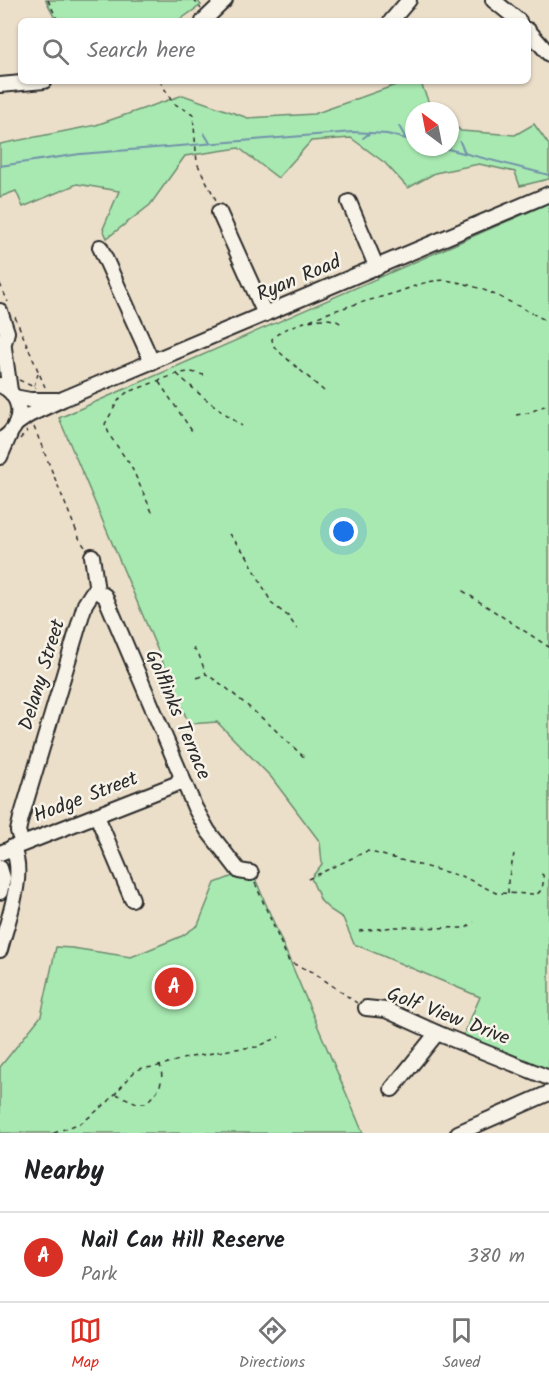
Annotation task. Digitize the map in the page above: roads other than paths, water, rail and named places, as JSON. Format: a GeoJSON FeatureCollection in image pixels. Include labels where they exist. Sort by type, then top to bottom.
{"type":"FeatureCollection","features":[{"type":"Feature","properties":{"kind":"street"},"geometry":{"type":"LineString","coordinates":[[206,18],[225,0]]}},
{"type":"Feature","properties":{"kind":"street"},"geometry":{"type":"LineString","coordinates":[[394,18],[409,0]]}},
{"type":"Feature","properties":{"kind":"street"},"geometry":{"type":"LineString","coordinates":[[493,0],[515,18]]}},
{"type":"Feature","properties":{"kind":"street"},"geometry":{"type":"LineString","coordinates":[[531,35],[549,54]]}},
{"type":"Feature","properties":{"kind":"street"},"geometry":{"type":"LineString","coordinates":[[0,85],[18,83]]}},
{"type":"Feature","properties":{"kind":"street","name":"Ryan Road"},"geometry":{"type":"LineString","coordinates":[[11,435],[29,415],[63,399],[549,194]]}},
{"type":"Feature","properties":{"kind":"street"},"geometry":{"type":"LineString","coordinates":[[350,202],[377,268]]}},
{"type":"Feature","properties":{"kind":"street"},"geometry":{"type":"LineString","coordinates":[[219,212],[266,314]]}},
{"type":"Feature","properties":{"kind":"street"},"geometry":{"type":"LineString","coordinates":[[100,247],[152,362]]}},
{"type":"Feature","properties":{"kind":"street"},"geometry":{"type":"LineString","coordinates":[[0,457],[11,435],[19,410],[10,387],[2,353],[7,333],[7,309]]}},
{"type":"Feature","properties":{"kind":"street","name":"Ryan Road"},"geometry":{"type":"LineString","coordinates":[[10,387],[30,400],[63,399]]}},
{"type":"Feature","properties":{"kind":"street","name":"Golflinks Terrace"},"geometry":{"type":"LineString","coordinates":[[92,556],[97,591],[105,596],[195,808],[208,831],[239,872],[251,873]]}},
{"type":"Feature","properties":{"kind":"street","name":"Delany Street"},"geometry":{"type":"LineString","coordinates":[[0,950],[19,870],[16,854],[11,848],[85,604],[92,593],[97,591]]}},
{"type":"Feature","properties":{"kind":"street","name":"Hodge Street"},"geometry":{"type":"LineString","coordinates":[[11,848],[176,784],[182,776]]}},
{"type":"Feature","properties":{"kind":"street"},"geometry":{"type":"LineString","coordinates":[[97,816],[132,899]]}},
{"type":"Feature","properties":{"kind":"street"},"geometry":{"type":"LineString","coordinates":[[0,868],[3,878],[0,892]]}},
{"type":"Feature","properties":{"kind":"street","name":"Golf View Drive"},"geometry":{"type":"LineString","coordinates":[[366,1008],[386,1010],[438,1034],[549,1078]]}},
{"type":"Feature","properties":{"kind":"street"},"geometry":{"type":"LineString","coordinates":[[392,1089],[438,1034]]}},
{"type":"Feature","properties":{"kind":"street"},"geometry":{"type":"LineString","coordinates":[[458,1133],[549,1093]]}},
{"type":"Feature","properties":{"kind":"waterway"},"geometry":{"type":"LineString","coordinates":[[399,126],[405,137]]}},
{"type":"Feature","properties":{"kind":"waterway"},"geometry":{"type":"LineString","coordinates":[[0,166],[80,154],[353,132],[387,134],[405,139]]}},
{"type":"Feature","properties":{"kind":"waterway"},"geometry":{"type":"LineString","coordinates":[[204,133],[210,143]]}},
{"type":"Feature","properties":{"kind":"waterway"},"geometry":{"type":"LineString","coordinates":[[363,138],[370,133]]}},
{"type":"Feature","properties":{"kind":"waterway"},"geometry":{"type":"LineString","coordinates":[[460,142],[465,153]]}},
{"type":"Feature","properties":{"kind":"waterway"},"geometry":{"type":"LineString","coordinates":[[459,152],[549,175]]}},
{"type":"Feature","properties":{"kind":"place","name":"Nail Can Hill Reserve"},"geometry":{"type":"Point","coordinates":[174,987]}}]}
